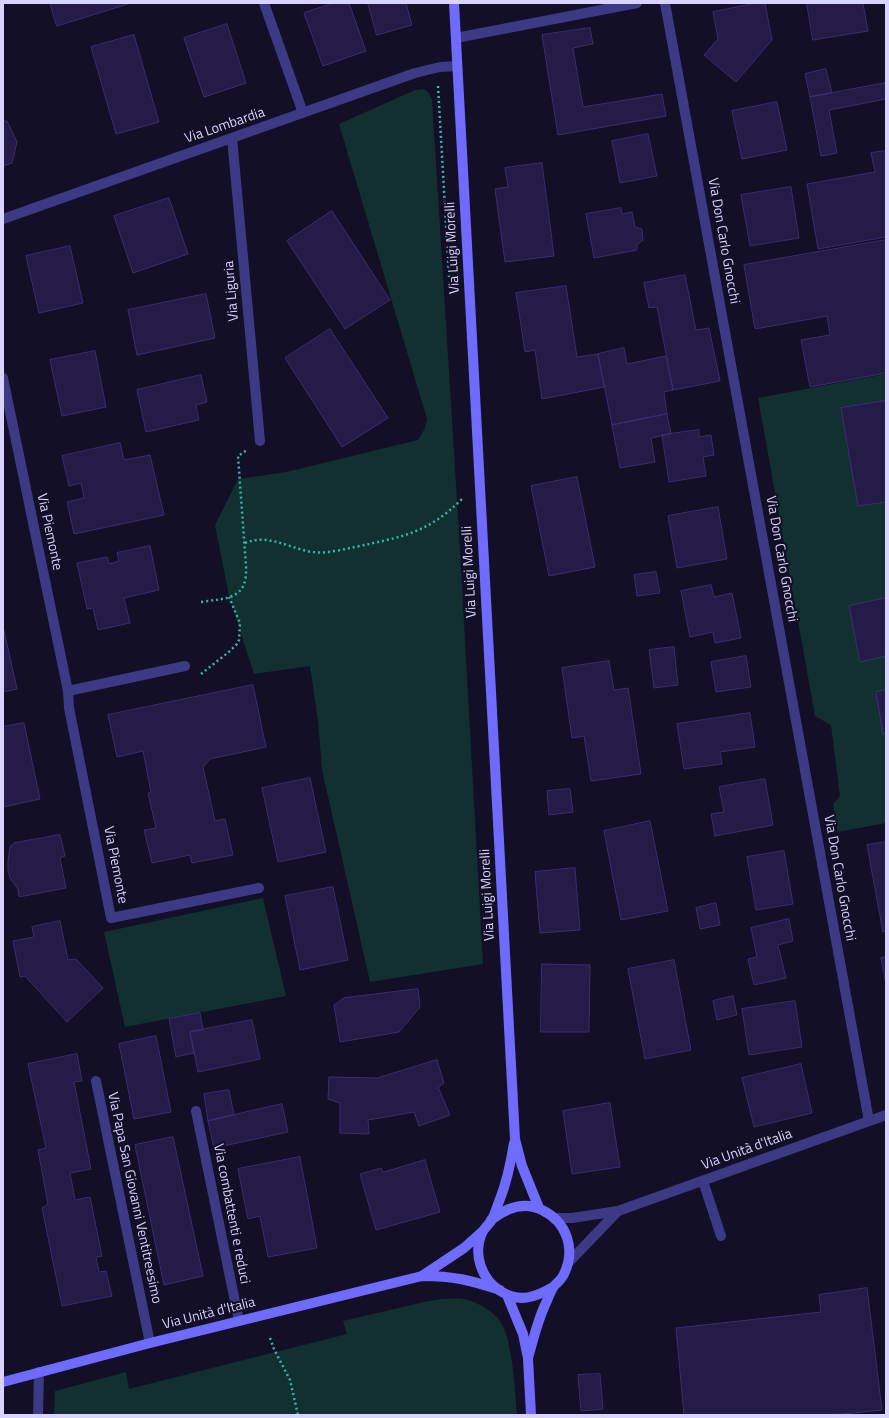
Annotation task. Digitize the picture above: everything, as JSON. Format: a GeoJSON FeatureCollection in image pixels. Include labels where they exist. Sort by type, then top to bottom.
{"type":"FeatureCollection","features":[{"type":"Feature","properties":{"kind":"street"},"geometry":{"type":"LineString","coordinates":[[264,3],[303,113]]}},
{"type":"Feature","properties":{"kind":"street","name":"Via Luigi Morelli"},"geometry":{"type":"LineString","coordinates":[[454,3],[515,1139],[522,1166],[539,1208]]}},
{"type":"Feature","properties":{"kind":"street"},"geometry":{"type":"LineString","coordinates":[[456,38],[637,3]]}},
{"type":"Feature","properties":{"kind":"street","name":"Via Don Carlo Gnocchi"},"geometry":{"type":"LineString","coordinates":[[666,3],[868,1121]]}},
{"type":"Feature","properties":{"kind":"street","name":"Via Lombardia"},"geometry":{"type":"LineString","coordinates":[[3,219],[415,73],[440,67],[457,66]]}},
{"type":"Feature","properties":{"kind":"street","name":"Via Liguria"},"geometry":{"type":"LineString","coordinates":[[232,138],[260,441]]}},
{"type":"Feature","properties":{"kind":"street","name":"Via Piemonte"},"geometry":{"type":"LineString","coordinates":[[3,378],[68,691],[69,708],[111,918],[259,888]]}},
{"type":"Feature","properties":{"kind":"street"},"geometry":{"type":"LineString","coordinates":[[68,691],[185,666]]}},
{"type":"Feature","properties":{"kind":"street","name":"Via Papa San Giovanni Ventitreesimo"},"geometry":{"type":"LineString","coordinates":[[96,1082],[150,1343]]}},
{"type":"Feature","properties":{"kind":"street","name":"Via combattenti e reduci"},"geometry":{"type":"LineString","coordinates":[[196,1112],[238,1321]]}},
{"type":"Feature","properties":{"kind":"street","name":"Via Unità d'Italia"},"geometry":{"type":"LineString","coordinates":[[555,1218],[572,1218],[618,1211],[886,1115]]}},
{"type":"Feature","properties":{"kind":"street","name":"Via Luigi Morelli"},"geometry":{"type":"LineString","coordinates":[[515,1139],[509,1171],[500,1199],[479,1244],[479,1257],[482,1270],[489,1282],[503,1293],[525,1298],[540,1295],[553,1288]]}},
{"type":"Feature","properties":{"kind":"street"},"geometry":{"type":"LineString","coordinates":[[703,1181],[721,1236]]}},
{"type":"Feature","properties":{"kind":"street","name":"Via Luigi Morelli"},"geometry":{"type":"LineString","coordinates":[[491,1220],[502,1212],[515,1207],[527,1206],[539,1208],[550,1214],[559,1222],[566,1232],[570,1247],[569,1262],[563,1276],[553,1288],[544,1308],[528,1358]]}},
{"type":"Feature","properties":{"kind":"street","name":"Via Unità d'Italia"},"geometry":{"type":"LineString","coordinates":[[569,1262],[618,1211]]}},
{"type":"Feature","properties":{"kind":"street","name":"Via Unità d'Italia"},"geometry":{"type":"LineString","coordinates":[[422,1276],[464,1248],[484,1231]]}},
{"type":"Feature","properties":{"kind":"street","name":"Via Unità d'Italia"},"geometry":{"type":"LineString","coordinates":[[3,1382],[150,1343],[422,1276],[446,1276],[469,1280],[503,1293]]}},
{"type":"Feature","properties":{"kind":"street","name":"Via Luigi Morelli"},"geometry":{"type":"LineString","coordinates":[[503,1293],[523,1334],[528,1358],[533,1414]]}},
{"type":"Feature","properties":{"kind":"street"},"geometry":{"type":"LineString","coordinates":[[38,1415],[39,1372]]}},
{"type":"Feature","properties":{"kind":"path"},"geometry":{"type":"LineString","coordinates":[[201,602],[230,597],[239,593],[246,580],[245,543],[238,456],[260,441]]}},
{"type":"Feature","properties":{"kind":"path"},"geometry":{"type":"LineString","coordinates":[[245,543],[252,540],[269,539],[306,551],[316,552],[342,550],[408,535],[430,525],[462,499]]}},
{"type":"Feature","properties":{"kind":"path"},"geometry":{"type":"LineString","coordinates":[[199,675],[230,651],[239,640],[240,623],[230,597]]}},
{"type":"Feature","properties":{"kind":"path"},"geometry":{"type":"LineString","coordinates":[[270,1338],[274,1350],[290,1380],[298,1415]]}},
{"type":"Feature","properties":{"kind":"green space"},"geometry":{"type":"Polygon","coordinates":[[[424,89],[428,92],[432,100],[459,533],[483,964],[370,982],[322,770],[318,720],[310,666],[254,674],[229,596],[215,525],[238,479],[286,472],[418,440],[424,430],[427,419],[339,124],[415,90],[424,89]]]}},
{"type":"Feature","properties":{"kind":"green space"},"geometry":{"type":"Polygon","coordinates":[[[886,374],[886,823],[838,832],[833,804],[840,796],[831,725],[815,716],[758,398],[886,374]]]}},
{"type":"Feature","properties":{"kind":"green space"},"geometry":{"type":"Polygon","coordinates":[[[263,898],[286,996],[125,1027],[104,932],[263,898]]]}},
{"type":"Feature","properties":{"kind":"green space"},"geometry":{"type":"Polygon","coordinates":[[[441,1299],[468,1300],[477,1303],[497,1317],[507,1336],[510,1349],[517,1415],[54,1415],[55,1391],[126,1372],[129,1389],[347,1334],[343,1321],[441,1299]]]}},
{"type":"Feature","properties":{"kind":"building"},"geometry":{"type":"Polygon","coordinates":[[[50,3],[127,3],[128,4],[57,26],[50,3]]]}},
{"type":"Feature","properties":{"kind":"building"},"geometry":{"type":"Polygon","coordinates":[[[334,3],[349,3],[366,51],[323,66],[304,13],[334,3]]]}},
{"type":"Feature","properties":{"kind":"building"},"geometry":{"type":"Polygon","coordinates":[[[368,3],[406,3],[412,25],[377,35],[368,3]]]}},
{"type":"Feature","properties":{"kind":"building"},"geometry":{"type":"Polygon","coordinates":[[[757,3],[765,3],[772,40],[736,82],[704,55],[718,39],[713,12],[757,3]]]}},
{"type":"Feature","properties":{"kind":"building"},"geometry":{"type":"Polygon","coordinates":[[[807,3],[863,3],[868,31],[813,40],[807,3]]]}},
{"type":"Feature","properties":{"kind":"building"},"geometry":{"type":"Polygon","coordinates":[[[227,24],[246,83],[204,97],[184,38],[227,24]]]}},
{"type":"Feature","properties":{"kind":"building"},"geometry":{"type":"Polygon","coordinates":[[[590,28],[593,44],[573,48],[583,107],[662,94],[666,116],[558,135],[542,35],[590,28]]]}},
{"type":"Feature","properties":{"kind":"building"},"geometry":{"type":"Polygon","coordinates":[[[134,35],[159,122],[116,134],[91,47],[134,35]]]}},
{"type":"Feature","properties":{"kind":"building"},"geometry":{"type":"Polygon","coordinates":[[[826,69],[832,93],[810,97],[805,74],[826,69]]]}},
{"type":"Feature","properties":{"kind":"building"},"geometry":{"type":"Polygon","coordinates":[[[886,83],[886,99],[829,110],[837,153],[821,156],[810,97],[886,83]]]}},
{"type":"Feature","properties":{"kind":"building"},"geometry":{"type":"Polygon","coordinates":[[[777,102],[787,150],[742,159],[732,111],[777,102]]]}},
{"type":"Feature","properties":{"kind":"building"},"geometry":{"type":"Polygon","coordinates":[[[3,121],[7,121],[17,142],[12,163],[3,166],[3,121]]]}},
{"type":"Feature","properties":{"kind":"building"},"geometry":{"type":"Polygon","coordinates":[[[648,134],[657,176],[620,183],[612,141],[648,134]]]}},
{"type":"Feature","properties":{"kind":"building"},"geometry":{"type":"Polygon","coordinates":[[[886,151],[886,237],[818,249],[807,184],[875,172],[871,153],[886,151]]]}},
{"type":"Feature","properties":{"kind":"building"},"geometry":{"type":"Polygon","coordinates":[[[542,163],[554,256],[505,262],[495,189],[508,187],[505,168],[542,163]]]}},
{"type":"Feature","properties":{"kind":"building"},"geometry":{"type":"Polygon","coordinates":[[[791,187],[799,238],[750,246],[741,195],[791,187]]]}},
{"type":"Feature","properties":{"kind":"building"},"geometry":{"type":"Polygon","coordinates":[[[169,198],[188,254],[133,273],[114,216],[169,198]]]}},
{"type":"Feature","properties":{"kind":"building"},"geometry":{"type":"Polygon","coordinates":[[[621,208],[622,214],[632,212],[635,227],[642,229],[643,240],[637,245],[637,250],[594,258],[586,214],[621,208]]]}},
{"type":"Feature","properties":{"kind":"building"},"geometry":{"type":"Polygon","coordinates":[[[332,211],[390,300],[345,329],[287,241],[332,211]]]}},
{"type":"Feature","properties":{"kind":"building"},"geometry":{"type":"Polygon","coordinates":[[[886,240],[886,373],[810,387],[801,340],[830,335],[827,316],[755,329],[744,265],[886,240]]]}},
{"type":"Feature","properties":{"kind":"building"},"geometry":{"type":"Polygon","coordinates":[[[70,246],[83,303],[39,313],[26,256],[70,246]]]}},
{"type":"Feature","properties":{"kind":"building"},"geometry":{"type":"Polygon","coordinates":[[[685,275],[696,330],[709,328],[720,381],[673,390],[657,307],[649,308],[644,283],[685,275]]]}},
{"type":"Feature","properties":{"kind":"building"},"geometry":{"type":"Polygon","coordinates":[[[566,286],[577,357],[598,354],[604,387],[542,399],[535,350],[525,352],[516,293],[566,286]]]}},
{"type":"Feature","properties":{"kind":"building"},"geometry":{"type":"Polygon","coordinates":[[[206,294],[215,338],[137,355],[128,310],[206,294]]]}},
{"type":"Feature","properties":{"kind":"building"},"geometry":{"type":"Polygon","coordinates":[[[330,329],[388,418],[342,447],[285,358],[330,329]]]}},
{"type":"Feature","properties":{"kind":"building"},"geometry":{"type":"Polygon","coordinates":[[[624,348],[627,364],[666,356],[673,390],[664,392],[667,414],[612,425],[598,354],[624,348]]]}},
{"type":"Feature","properties":{"kind":"building"},"geometry":{"type":"Polygon","coordinates":[[[95,351],[106,407],[62,416],[50,360],[95,351]]]}},
{"type":"Feature","properties":{"kind":"building"},"geometry":{"type":"Polygon","coordinates":[[[201,375],[207,402],[196,405],[199,420],[146,432],[137,390],[201,375]]]}},
{"type":"Feature","properties":{"kind":"building"},"geometry":{"type":"Polygon","coordinates":[[[885,401],[886,502],[858,506],[841,408],[885,401]]]}},
{"type":"Feature","properties":{"kind":"building"},"geometry":{"type":"Polygon","coordinates":[[[667,414],[671,434],[651,438],[655,462],[620,468],[612,425],[667,414]]]}},
{"type":"Feature","properties":{"kind":"building"},"geometry":{"type":"Polygon","coordinates":[[[699,430],[699,437],[711,435],[714,455],[703,457],[706,476],[669,482],[662,435],[699,430]]]}},
{"type":"Feature","properties":{"kind":"building"},"geometry":{"type":"Polygon","coordinates":[[[120,443],[124,460],[150,455],[164,515],[74,534],[67,502],[84,498],[81,483],[69,486],[62,456],[120,443]]]}},
{"type":"Feature","properties":{"kind":"building"},"geometry":{"type":"Polygon","coordinates":[[[577,477],[595,567],[549,576],[531,486],[577,477]]]}},
{"type":"Feature","properties":{"kind":"building"},"geometry":{"type":"Polygon","coordinates":[[[718,507],[727,559],[677,568],[668,516],[718,507]]]}},
{"type":"Feature","properties":{"kind":"building"},"geometry":{"type":"Polygon","coordinates":[[[150,546],[159,590],[124,598],[130,623],[98,630],[93,608],[87,609],[77,563],[107,557],[109,564],[119,561],[117,553],[150,546]]]}},
{"type":"Feature","properties":{"kind":"building"},"geometry":{"type":"Polygon","coordinates":[[[656,572],[660,593],[637,596],[634,575],[656,572]]]}},
{"type":"Feature","properties":{"kind":"building"},"geometry":{"type":"Polygon","coordinates":[[[711,585],[714,597],[732,593],[741,638],[715,643],[713,632],[690,637],[681,591],[711,585]]]}},
{"type":"Feature","properties":{"kind":"building"},"geometry":{"type":"Polygon","coordinates":[[[886,598],[886,656],[860,662],[849,606],[886,598]]]}},
{"type":"Feature","properties":{"kind":"building"},"geometry":{"type":"Polygon","coordinates":[[[3,626],[17,689],[3,692],[3,626]]]}},
{"type":"Feature","properties":{"kind":"building"},"geometry":{"type":"Polygon","coordinates":[[[674,647],[678,685],[654,688],[649,650],[674,647]]]}},
{"type":"Feature","properties":{"kind":"building"},"geometry":{"type":"Polygon","coordinates":[[[746,656],[751,687],[716,692],[711,662],[746,656]]]}},
{"type":"Feature","properties":{"kind":"building"},"geometry":{"type":"Polygon","coordinates":[[[609,661],[614,690],[628,688],[641,774],[591,781],[584,736],[572,738],[562,668],[609,661]]]}},
{"type":"Feature","properties":{"kind":"building"},"geometry":{"type":"Polygon","coordinates":[[[253,685],[266,747],[210,759],[203,767],[215,821],[225,819],[233,855],[192,863],[190,855],[152,863],[144,830],[156,828],[148,793],[151,792],[143,751],[117,757],[108,715],[253,685]]]}},
{"type":"Feature","properties":{"kind":"building"},"geometry":{"type":"Polygon","coordinates":[[[886,690],[886,733],[883,734],[876,692],[886,690]]]}},
{"type":"Feature","properties":{"kind":"building"},"geometry":{"type":"Polygon","coordinates":[[[750,713],[755,747],[720,752],[722,764],[684,769],[677,724],[750,713]]]}},
{"type":"Feature","properties":{"kind":"building"},"geometry":{"type":"Polygon","coordinates":[[[24,723],[40,799],[3,807],[3,727],[24,723]]]}},
{"type":"Feature","properties":{"kind":"building"},"geometry":{"type":"Polygon","coordinates":[[[310,778],[326,852],[278,862],[262,788],[310,778]]]}},
{"type":"Feature","properties":{"kind":"building"},"geometry":{"type":"Polygon","coordinates":[[[765,779],[773,825],[715,836],[711,814],[724,812],[719,787],[765,779]]]}},
{"type":"Feature","properties":{"kind":"building"},"geometry":{"type":"Polygon","coordinates":[[[570,789],[573,812],[549,815],[547,791],[570,789]]]}},
{"type":"Feature","properties":{"kind":"building"},"geometry":{"type":"Polygon","coordinates":[[[650,821],[668,911],[621,920],[604,831],[650,821]]]}},
{"type":"Feature","properties":{"kind":"building"},"geometry":{"type":"Polygon","coordinates":[[[60,835],[65,856],[60,858],[66,888],[19,897],[18,889],[10,878],[8,870],[10,847],[14,843],[60,835]]]}},
{"type":"Feature","properties":{"kind":"building"},"geometry":{"type":"Polygon","coordinates":[[[886,842],[886,931],[883,932],[867,845],[886,842]]]}},
{"type":"Feature","properties":{"kind":"building"},"geometry":{"type":"Polygon","coordinates":[[[784,851],[793,904],[756,910],[747,857],[784,851]]]}},
{"type":"Feature","properties":{"kind":"building"},"geometry":{"type":"Polygon","coordinates":[[[575,868],[580,930],[540,933],[535,872],[575,868]]]}},
{"type":"Feature","properties":{"kind":"building"},"geometry":{"type":"Polygon","coordinates":[[[333,887],[348,960],[300,970],[285,896],[333,887]]]}},
{"type":"Feature","properties":{"kind":"building"},"geometry":{"type":"Polygon","coordinates":[[[716,903],[720,925],[700,929],[696,908],[716,903]]]}},
{"type":"Feature","properties":{"kind":"building"},"geometry":{"type":"Polygon","coordinates":[[[789,919],[793,941],[778,945],[786,978],[754,985],[748,959],[757,957],[751,928],[789,919]]]}},
{"type":"Feature","properties":{"kind":"building"},"geometry":{"type":"Polygon","coordinates":[[[60,921],[68,960],[76,959],[103,988],[67,1022],[25,976],[20,977],[13,941],[34,937],[32,927],[60,921]]]}},
{"type":"Feature","properties":{"kind":"building"},"geometry":{"type":"Polygon","coordinates":[[[886,957],[886,984],[881,958],[886,957]]]}},
{"type":"Feature","properties":{"kind":"building"},"geometry":{"type":"Polygon","coordinates":[[[674,960],[691,1050],[645,1059],[628,969],[674,960]]]}},
{"type":"Feature","properties":{"kind":"building"},"geometry":{"type":"Polygon","coordinates":[[[542,964],[590,965],[589,1032],[541,1032],[542,964]]]}},
{"type":"Feature","properties":{"kind":"building"},"geometry":{"type":"Polygon","coordinates":[[[418,989],[420,1007],[399,1032],[340,1042],[334,1005],[344,998],[418,989]]]}},
{"type":"Feature","properties":{"kind":"building"},"geometry":{"type":"Polygon","coordinates":[[[733,996],[737,1015],[717,1020],[713,1001],[733,996]]]}},
{"type":"Feature","properties":{"kind":"building"},"geometry":{"type":"Polygon","coordinates":[[[795,1001],[802,1047],[749,1055],[742,1009],[795,1001]]]}},
{"type":"Feature","properties":{"kind":"building"},"geometry":{"type":"Polygon","coordinates":[[[200,1013],[203,1030],[190,1032],[194,1053],[176,1057],[169,1019],[200,1013]]]}},
{"type":"Feature","properties":{"kind":"building"},"geometry":{"type":"Polygon","coordinates":[[[252,1020],[260,1059],[198,1072],[190,1032],[252,1020]]]}},
{"type":"Feature","properties":{"kind":"building"},"geometry":{"type":"Polygon","coordinates":[[[156,1036],[171,1112],[134,1119],[119,1044],[156,1036]]]}},
{"type":"Feature","properties":{"kind":"building"},"geometry":{"type":"Polygon","coordinates":[[[77,1054],[82,1081],[74,1082],[91,1169],[70,1173],[75,1200],[90,1197],[102,1256],[96,1257],[99,1272],[106,1271],[112,1296],[62,1306],[42,1208],[48,1204],[38,1150],[46,1148],[28,1064],[77,1054]]]}},
{"type":"Feature","properties":{"kind":"building"},"geometry":{"type":"Polygon","coordinates":[[[437,1060],[444,1083],[438,1087],[450,1115],[419,1126],[414,1112],[368,1120],[369,1134],[340,1133],[340,1103],[328,1099],[329,1077],[377,1078],[437,1060]]]}},
{"type":"Feature","properties":{"kind":"building"},"geometry":{"type":"Polygon","coordinates":[[[801,1064],[812,1113],[754,1127],[742,1078],[801,1064]]]}},
{"type":"Feature","properties":{"kind":"building"},"geometry":{"type":"Polygon","coordinates":[[[229,1090],[234,1115],[208,1121],[204,1094],[229,1090]]]}},
{"type":"Feature","properties":{"kind":"building"},"geometry":{"type":"Polygon","coordinates":[[[610,1103],[620,1167],[572,1174],[563,1111],[610,1103]]]}},
{"type":"Feature","properties":{"kind":"building"},"geometry":{"type":"Polygon","coordinates":[[[282,1104],[288,1132],[214,1148],[208,1121],[282,1104]]]}},
{"type":"Feature","properties":{"kind":"building"},"geometry":{"type":"Polygon","coordinates":[[[173,1137],[203,1276],[164,1285],[135,1145],[173,1137]]]}},
{"type":"Feature","properties":{"kind":"building"},"geometry":{"type":"Polygon","coordinates":[[[300,1157],[317,1248],[268,1257],[260,1216],[248,1219],[238,1169],[300,1157]]]}},
{"type":"Feature","properties":{"kind":"building"},"geometry":{"type":"Polygon","coordinates":[[[425,1160],[440,1212],[376,1230],[360,1174],[381,1168],[383,1172],[425,1160]]]}},
{"type":"Feature","properties":{"kind":"building"},"geometry":{"type":"Polygon","coordinates":[[[867,1288],[882,1410],[833,1415],[684,1415],[676,1328],[821,1312],[819,1295],[867,1288]]]}},
{"type":"Feature","properties":{"kind":"building"},"geometry":{"type":"Polygon","coordinates":[[[600,1374],[603,1409],[581,1411],[578,1375],[600,1374]]]}}]}
